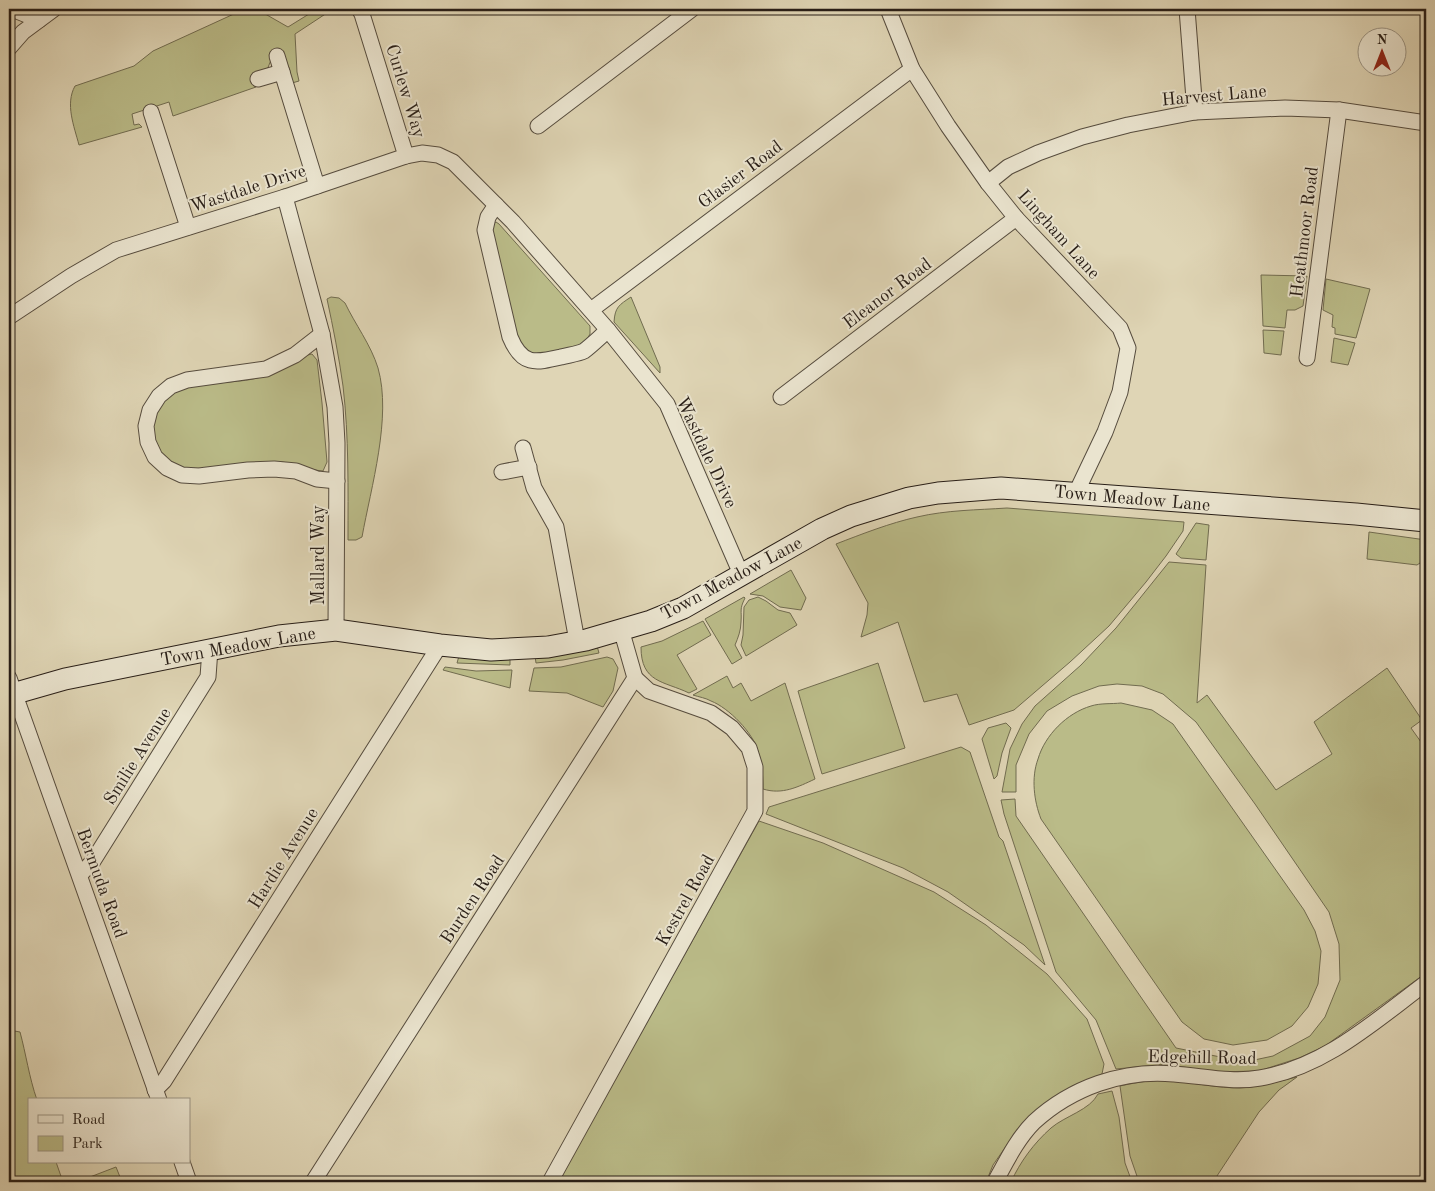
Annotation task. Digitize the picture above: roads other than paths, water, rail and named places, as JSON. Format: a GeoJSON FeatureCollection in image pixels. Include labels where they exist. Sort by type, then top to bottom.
{"type":"FeatureCollection","features":[{"type":"Feature","properties":{"kind":"street"},"geometry":{"type":"LineString","coordinates":[[12,9],[39,20]]}},
{"type":"Feature","properties":{"kind":"street"},"geometry":{"type":"LineString","coordinates":[[9,48],[23,32],[54,9]]}},
{"type":"Feature","properties":{"kind":"street","name":"Curlew Way"},"geometry":{"type":"LineString","coordinates":[[359,9],[406,156]]}},
{"type":"Feature","properties":{"kind":"street"},"geometry":{"type":"LineString","coordinates":[[538,126],[692,9]]}},
{"type":"Feature","properties":{"kind":"street","name":"Lingham Lane"},"geometry":{"type":"LineString","coordinates":[[888,9],[912,69],[948,126],[988,183],[1016,218],[1120,328],[1128,348],[1120,392],[1105,432],[1076,493]]}},
{"type":"Feature","properties":{"kind":"street"},"geometry":{"type":"LineString","coordinates":[[1187,9],[1195,112]]}},
{"type":"Feature","properties":{"kind":"street"},"geometry":{"type":"LineString","coordinates":[[277,56],[317,186]]}},
{"type":"Feature","properties":{"kind":"street","name":"Glasier Road"},"geometry":{"type":"LineString","coordinates":[[591,310],[912,69]]}},
{"type":"Feature","properties":{"kind":"street"},"geometry":{"type":"LineString","coordinates":[[258,79],[282,72]]}},
{"type":"Feature","properties":{"kind":"street","name":"Harvest Lane"},"geometry":{"type":"LineString","coordinates":[[988,183],[1008,167],[1038,153],[1075,140],[1128,125],[1195,112],[1285,108],[1339,110],[1426,123]]}},
{"type":"Feature","properties":{"kind":"street","name":"Heathmoor Road"},"geometry":{"type":"LineString","coordinates":[[1307,358],[1339,110]]}},
{"type":"Feature","properties":{"kind":"street"},"geometry":{"type":"LineString","coordinates":[[151,112],[188,228]]}},
{"type":"Feature","properties":{"kind":"street","name":"Wastdale Drive"},"geometry":{"type":"LineString","coordinates":[[9,317],[71,276],[116,250],[285,197],[406,156],[422,153],[438,155],[453,162],[496,205],[591,310],[667,404],[741,574]]}},
{"type":"Feature","properties":{"kind":"street","name":"Mallard Way"},"geometry":{"type":"LineString","coordinates":[[285,197],[322,334],[335,407],[337,443],[336,630]]}},
{"type":"Feature","properties":{"kind":"street"},"geometry":{"type":"LineString","coordinates":[[496,205],[488,217],[484,230],[510,338],[520,354],[529,360],[539,362],[582,352],[608,330]]}},
{"type":"Feature","properties":{"kind":"street","name":"Eleanor Road"},"geometry":{"type":"LineString","coordinates":[[781,397],[1016,218]]}},
{"type":"Feature","properties":{"kind":"street","name":"Mallard Way"},"geometry":{"type":"LineString","coordinates":[[322,334],[295,355],[266,369],[187,380],[172,386],[158,396],[150,410],[146,426],[148,442],[155,457],[167,468],[182,475],[199,476],[274,469],[296,471],[317,479],[337,481]]}},
{"type":"Feature","properties":{"kind":"street"},"geometry":{"type":"LineString","coordinates":[[523,448],[534,488],[556,527],[577,641]]}},
{"type":"Feature","properties":{"kind":"street"},"geometry":{"type":"LineString","coordinates":[[502,472],[528,467]]}},
{"type":"Feature","properties":{"kind":"street","name":"Town Meadow Lane"},"geometry":{"type":"LineString","coordinates":[[10,689],[278,636],[336,630],[440,645],[491,650],[548,647],[577,641],[651,621],[683,608],[741,574],[836,523],[858,514],[909,498],[962,490],[1001,488],[1076,493],[1426,521]]}},
{"type":"Feature","properties":{"kind":"street"},"geometry":{"type":"LineString","coordinates":[[621,629],[635,678]]}},
{"type":"Feature","properties":{"kind":"street","name":"Hardie Avenue"},"geometry":{"type":"LineString","coordinates":[[157,1095],[164,1081],[440,645]]}},
{"type":"Feature","properties":{"kind":"street","name":"Smilie Avenue"},"geometry":{"type":"LineString","coordinates":[[80,875],[94,860],[208,677],[210,649]]}},
{"type":"Feature","properties":{"kind":"street","name":"Burden Road"},"geometry":{"type":"LineString","coordinates":[[313,1182],[635,678]]}},
{"type":"Feature","properties":{"kind":"street","name":"Kestrel Road"},"geometry":{"type":"LineString","coordinates":[[550,1182],[756,810],[755,767],[749,748],[732,728],[711,714],[648,691],[635,678]]}},
{"type":"Feature","properties":{"kind":"street","name":"Bermuda Road"},"geometry":{"type":"LineString","coordinates":[[10,689],[80,875],[157,1095]]}},
{"type":"Feature","properties":{"kind":"street","name":"Edgehill Road"},"geometry":{"type":"LineString","coordinates":[[995,1182],[1010,1154],[1034,1123],[1079,1092],[1112,1079],[1142,1074],[1172,1074],[1217,1080],[1238,1080],[1260,1078],[1297,1068],[1334,1051],[1426,984]]}},
{"type":"Feature","properties":{"kind":"street"},"geometry":{"type":"LineString","coordinates":[[183,1164],[189,1182]]}}]}
